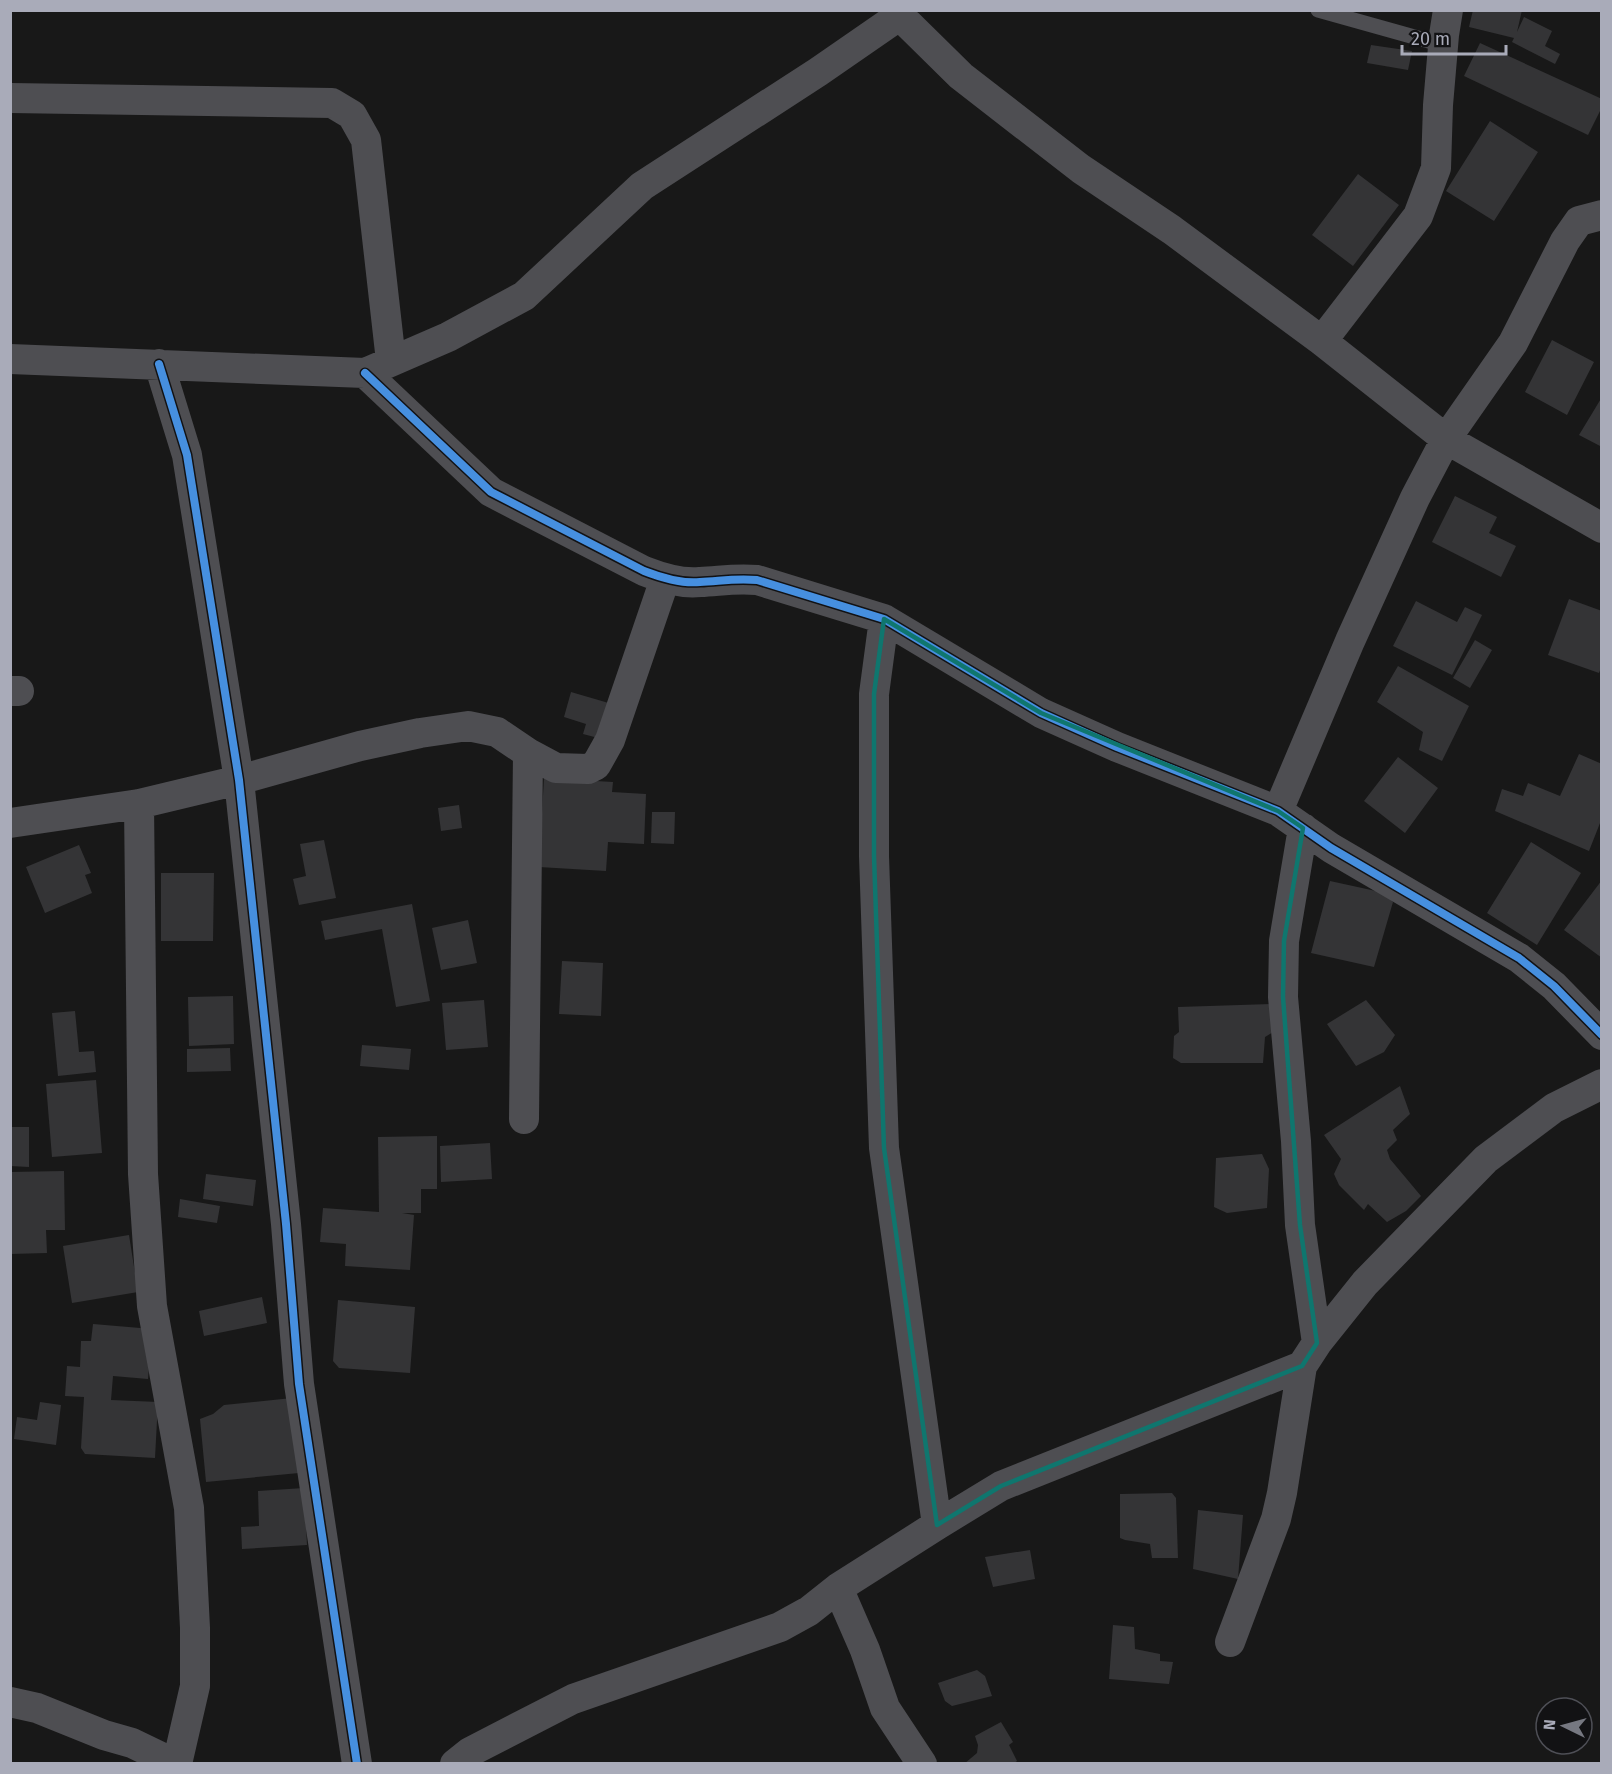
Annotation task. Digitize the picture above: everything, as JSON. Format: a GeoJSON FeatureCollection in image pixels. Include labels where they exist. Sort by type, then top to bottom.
{"type":"FeatureCollection","features":[{"type":"Feature","properties":{"kind":"street"},"geometry":{"type":"LineString","coordinates":[[1322,341],[1418,216],[1436,168],[1438,105],[1448,10]]}},
{"type":"Feature","properties":{"kind":"street"},"geometry":{"type":"LineString","coordinates":[[10,359],[365,373],[448,337],[524,296],[642,186],[818,72],[898,12],[961,76],[1081,169],[1172,230],[1322,341],[1446,439],[1602,528]]}},
{"type":"Feature","properties":{"kind":"street"},"geometry":{"type":"LineString","coordinates":[[10,99],[332,103],[352,115],[366,140],[392,361]]}},
{"type":"Feature","properties":{"kind":"street"},"geometry":{"type":"LineString","coordinates":[[1278,811],[1350,641],[1415,498],[1446,439],[1513,343],[1565,241],[1579,221],[1602,215]]}},
{"type":"Feature","properties":{"kind":"street"},"geometry":{"type":"LineString","coordinates":[[159,364],[187,455],[239,780],[286,1224],[299,1384],[357,1764]]}},
{"type":"Feature","properties":{"kind":"street"},"geometry":{"type":"LineString","coordinates":[[365,373],[491,492],[644,571],[665,579],[698,583],[738,578],[757,580],[884,619],[1041,713],[1117,747],[1278,811],[1331,848],[1519,958],[1554,986],[1602,1035]]}},
{"type":"Feature","properties":{"kind":"street"},"geometry":{"type":"LineString","coordinates":[[10,823],[139,804],[239,780],[360,746],[468,726],[497,732],[556,768],[588,769],[596,765],[610,740],[665,579]]}},
{"type":"Feature","properties":{"kind":"street"},"geometry":{"type":"LineString","coordinates":[[884,619],[874,694],[874,856],[885,1148],[936,1525]]}},
{"type":"Feature","properties":{"kind":"street"},"geometry":{"type":"LineString","coordinates":[[524,1119],[528,753]]}},
{"type":"Feature","properties":{"kind":"street"},"geometry":{"type":"LineString","coordinates":[[139,804],[143,1174],[152,1306],[189,1508],[195,1628],[195,1686],[177,1764]]}},
{"type":"Feature","properties":{"kind":"street"},"geometry":{"type":"LineString","coordinates":[[1230,1642],[1276,1519],[1309,1354],[1296,1141],[1283,997],[1284,941],[1303,828]]}},
{"type":"Feature","properties":{"kind":"street"},"geometry":{"type":"LineString","coordinates":[[455,1764],[470,1752],[573,1699],[780,1627],[809,1611],[838,1588],[1001,1486],[1309,1354],[1365,1283],[1486,1159],[1554,1108],[1602,1084]]}},
{"type":"Feature","properties":{"kind":"street"},"geometry":{"type":"LineString","coordinates":[[838,1588],[865,1650],[885,1708],[922,1764]]}},
{"type":"Feature","properties":{"kind":"street"},"geometry":{"type":"LineString","coordinates":[[10,1702],[37,1708],[104,1735],[132,1743],[161,1757],[168,1764]]}},
{"type":"Feature","properties":{"kind":"lane"},"geometry":{"type":"LineString","coordinates":[[1318,10],[1443,45]]}},
{"type":"Feature","properties":{"kind":"highlighted area"},"geometry":{"type":"Polygon","coordinates":[[[884,619],[1041,713],[1278,811],[1303,828],[1284,941],[1283,997],[1300,1225],[1317,1343],[1302,1366],[1001,1486],[937,1525],[884,1148],[874,856],[874,694],[884,619]]]}},
{"type":"Feature","properties":{"kind":"building"},"geometry":{"type":"Polygon","coordinates":[[[1473,10],[1522,10],[1517,32],[1524,17],[1552,31],[1545,46],[1560,54],[1555,64],[1512,42],[1514,38],[1469,27],[1473,10]]]}},
{"type":"Feature","properties":{"kind":"building"},"geometry":{"type":"Polygon","coordinates":[[[1480,43],[1602,99],[1602,107],[1588,135],[1464,76],[1480,43]]]}},
{"type":"Feature","properties":{"kind":"building"},"geometry":{"type":"Polygon","coordinates":[[[1371,45],[1412,51],[1408,70],[1367,63],[1371,45]]]}},
{"type":"Feature","properties":{"kind":"building"},"geometry":{"type":"Polygon","coordinates":[[[1490,121],[1538,152],[1494,221],[1446,191],[1490,121]]]}},
{"type":"Feature","properties":{"kind":"building"},"geometry":{"type":"Polygon","coordinates":[[[1358,174],[1399,205],[1353,266],[1312,235],[1358,174]]]}},
{"type":"Feature","properties":{"kind":"building"},"geometry":{"type":"Polygon","coordinates":[[[1552,340],[1594,362],[1567,415],[1525,392],[1552,340]]]}},
{"type":"Feature","properties":{"kind":"building"},"geometry":{"type":"Polygon","coordinates":[[[1602,397],[1602,447],[1579,435],[1602,397]]]}},
{"type":"Feature","properties":{"kind":"building"},"geometry":{"type":"Polygon","coordinates":[[[1455,496],[1497,517],[1489,533],[1516,546],[1501,577],[1432,542],[1455,496]]]}},
{"type":"Feature","properties":{"kind":"building"},"geometry":{"type":"Polygon","coordinates":[[[1569,599],[1602,611],[1602,665],[1599,673],[1548,655],[1569,599]]]}},
{"type":"Feature","properties":{"kind":"building"},"geometry":{"type":"Polygon","coordinates":[[[1416,601],[1457,622],[1465,607],[1482,615],[1452,675],[1393,646],[1416,601]]]}},
{"type":"Feature","properties":{"kind":"building"},"geometry":{"type":"Polygon","coordinates":[[[1475,640],[1492,650],[1470,688],[1453,678],[1475,640]]]}},
{"type":"Feature","properties":{"kind":"building"},"geometry":{"type":"Polygon","coordinates":[[[1398,666],[1469,706],[1442,761],[1419,750],[1423,732],[1377,702],[1398,666]]]}},
{"type":"Feature","properties":{"kind":"building"},"geometry":{"type":"Polygon","coordinates":[[[571,692],[612,704],[602,739],[583,734],[586,724],[564,717],[571,692]]]}},
{"type":"Feature","properties":{"kind":"building"},"geometry":{"type":"Polygon","coordinates":[[[1579,754],[1602,764],[1602,818],[1589,851],[1495,811],[1502,789],[1523,796],[1528,783],[1560,796],[1579,754]]]}},
{"type":"Feature","properties":{"kind":"building"},"geometry":{"type":"Polygon","coordinates":[[[1398,757],[1438,788],[1405,833],[1364,801],[1398,757]]]}},
{"type":"Feature","properties":{"kind":"building"},"geometry":{"type":"Polygon","coordinates":[[[544,778],[613,782],[612,792],[646,794],[644,844],[608,842],[606,871],[539,867],[544,778]]]}},
{"type":"Feature","properties":{"kind":"building"},"geometry":{"type":"Polygon","coordinates":[[[459,805],[462,828],[441,831],[438,808],[459,805]]]}},
{"type":"Feature","properties":{"kind":"building"},"geometry":{"type":"Polygon","coordinates":[[[652,812],[675,812],[674,844],[651,843],[652,812]]]}},
{"type":"Feature","properties":{"kind":"building"},"geometry":{"type":"Polygon","coordinates":[[[324,840],[336,898],[299,905],[293,879],[306,876],[300,844],[324,840]]]}},
{"type":"Feature","properties":{"kind":"building"},"geometry":{"type":"Polygon","coordinates":[[[1531,842],[1581,873],[1537,945],[1487,913],[1531,842]]]}},
{"type":"Feature","properties":{"kind":"building"},"geometry":{"type":"Polygon","coordinates":[[[79,845],[91,873],[85,875],[92,893],[45,913],[26,867],[79,845]]]}},
{"type":"Feature","properties":{"kind":"building"},"geometry":{"type":"Polygon","coordinates":[[[161,873],[214,873],[213,941],[161,941],[161,873]]]}},
{"type":"Feature","properties":{"kind":"building"},"geometry":{"type":"Polygon","coordinates":[[[1602,880],[1602,958],[1564,930],[1602,880]]]}},
{"type":"Feature","properties":{"kind":"building"},"geometry":{"type":"Polygon","coordinates":[[[1330,881],[1385,893],[1393,902],[1374,967],[1311,953],[1330,881]]]}},
{"type":"Feature","properties":{"kind":"building"},"geometry":{"type":"Polygon","coordinates":[[[412,904],[430,1001],[396,1007],[382,929],[325,940],[321,921],[412,904]]]}},
{"type":"Feature","properties":{"kind":"building"},"geometry":{"type":"Polygon","coordinates":[[[468,920],[477,963],[441,970],[432,928],[468,920]]]}},
{"type":"Feature","properties":{"kind":"building"},"geometry":{"type":"Polygon","coordinates":[[[562,961],[603,963],[601,1016],[559,1014],[562,961]]]}},
{"type":"Feature","properties":{"kind":"building"},"geometry":{"type":"Polygon","coordinates":[[[233,996],[234,1044],[189,1046],[188,997],[233,996]]]}},
{"type":"Feature","properties":{"kind":"building"},"geometry":{"type":"Polygon","coordinates":[[[484,1000],[488,1047],[446,1050],[442,1003],[484,1000]]]}},
{"type":"Feature","properties":{"kind":"building"},"geometry":{"type":"Polygon","coordinates":[[[1366,1000],[1395,1035],[1384,1052],[1356,1066],[1327,1024],[1366,1000]]]}},
{"type":"Feature","properties":{"kind":"building"},"geometry":{"type":"Polygon","coordinates":[[[1271,1004],[1273,1032],[1265,1037],[1263,1063],[1181,1063],[1173,1058],[1174,1036],[1179,1032],[1178,1007],[1271,1004]]]}},
{"type":"Feature","properties":{"kind":"building"},"geometry":{"type":"Polygon","coordinates":[[[75,1011],[79,1052],[94,1051],[96,1072],[58,1076],[52,1013],[75,1011]]]}},
{"type":"Feature","properties":{"kind":"building"},"geometry":{"type":"Polygon","coordinates":[[[362,1045],[411,1049],[409,1070],[360,1066],[362,1045]]]}},
{"type":"Feature","properties":{"kind":"building"},"geometry":{"type":"Polygon","coordinates":[[[230,1048],[231,1071],[187,1072],[187,1049],[230,1048]]]}},
{"type":"Feature","properties":{"kind":"building"},"geometry":{"type":"Polygon","coordinates":[[[96,1080],[102,1153],[52,1157],[46,1084],[96,1080]]]}},
{"type":"Feature","properties":{"kind":"building"},"geometry":{"type":"Polygon","coordinates":[[[1400,1086],[1410,1114],[1393,1130],[1397,1140],[1387,1150],[1390,1159],[1421,1196],[1406,1211],[1387,1222],[1368,1204],[1364,1210],[1339,1185],[1334,1174],[1341,1159],[1324,1135],[1400,1086]]]}},
{"type":"Feature","properties":{"kind":"building"},"geometry":{"type":"Polygon","coordinates":[[[10,1127],[29,1127],[29,1167],[10,1166],[10,1127]]]}},
{"type":"Feature","properties":{"kind":"building"},"geometry":{"type":"Polygon","coordinates":[[[437,1136],[437,1189],[421,1189],[421,1213],[402,1213],[414,1215],[410,1270],[345,1266],[346,1244],[320,1242],[323,1208],[379,1212],[378,1137],[437,1136]]]}},
{"type":"Feature","properties":{"kind":"building"},"geometry":{"type":"Polygon","coordinates":[[[490,1143],[492,1179],[441,1182],[440,1146],[490,1143]]]}},
{"type":"Feature","properties":{"kind":"building"},"geometry":{"type":"Polygon","coordinates":[[[1262,1154],[1269,1169],[1267,1208],[1227,1213],[1214,1207],[1216,1158],[1262,1154]]]}},
{"type":"Feature","properties":{"kind":"building"},"geometry":{"type":"Polygon","coordinates":[[[64,1171],[65,1230],[46,1230],[47,1253],[10,1254],[10,1172],[64,1171]]]}},
{"type":"Feature","properties":{"kind":"building"},"geometry":{"type":"Polygon","coordinates":[[[206,1174],[256,1180],[253,1206],[203,1199],[206,1174]]]}},
{"type":"Feature","properties":{"kind":"building"},"geometry":{"type":"Polygon","coordinates":[[[180,1199],[220,1206],[217,1223],[178,1217],[180,1199]]]}},
{"type":"Feature","properties":{"kind":"building"},"geometry":{"type":"Polygon","coordinates":[[[129,1235],[138,1292],[72,1303],[63,1246],[129,1235]]]}},
{"type":"Feature","properties":{"kind":"building"},"geometry":{"type":"Polygon","coordinates":[[[262,1297],[267,1323],[204,1336],[199,1311],[262,1297]]]}},
{"type":"Feature","properties":{"kind":"building"},"geometry":{"type":"Polygon","coordinates":[[[338,1300],[415,1307],[410,1373],[339,1368],[333,1361],[338,1300]]]}},
{"type":"Feature","properties":{"kind":"building"},"geometry":{"type":"Polygon","coordinates":[[[93,1324],[152,1329],[148,1379],[113,1376],[111,1400],[158,1402],[155,1458],[85,1454],[81,1448],[84,1397],[65,1396],[67,1366],[80,1367],[81,1341],[91,1341],[93,1324]]]}},
{"type":"Feature","properties":{"kind":"building"},"geometry":{"type":"Polygon","coordinates":[[[292,1398],[299,1473],[206,1482],[200,1419],[213,1414],[224,1405],[292,1398]]]}},
{"type":"Feature","properties":{"kind":"building"},"geometry":{"type":"Polygon","coordinates":[[[40,1402],[61,1405],[56,1445],[14,1439],[17,1417],[37,1420],[40,1402]]]}},
{"type":"Feature","properties":{"kind":"building"},"geometry":{"type":"Polygon","coordinates":[[[304,1488],[307,1545],[242,1549],[241,1527],[259,1526],[258,1491],[304,1488]]]}},
{"type":"Feature","properties":{"kind":"building"},"geometry":{"type":"Polygon","coordinates":[[[1172,1493],[1176,1498],[1178,1558],[1152,1558],[1150,1544],[1120,1538],[1120,1494],[1172,1493]]]}},
{"type":"Feature","properties":{"kind":"building"},"geometry":{"type":"Polygon","coordinates":[[[1198,1510],[1243,1515],[1238,1579],[1193,1569],[1198,1510]]]}},
{"type":"Feature","properties":{"kind":"building"},"geometry":{"type":"Polygon","coordinates":[[[1030,1550],[1035,1579],[993,1587],[985,1557],[1030,1550]]]}},
{"type":"Feature","properties":{"kind":"building"},"geometry":{"type":"Polygon","coordinates":[[[1113,1625],[1134,1627],[1135,1649],[1160,1654],[1160,1661],[1173,1662],[1169,1684],[1109,1679],[1113,1625]]]}},
{"type":"Feature","properties":{"kind":"building"},"geometry":{"type":"Polygon","coordinates":[[[977,1670],[985,1676],[992,1696],[952,1706],[945,1701],[938,1683],[977,1670]]]}},
{"type":"Feature","properties":{"kind":"building"},"geometry":{"type":"Polygon","coordinates":[[[1001,1722],[1013,1742],[1009,1745],[1017,1761],[1013,1764],[964,1764],[977,1753],[978,1745],[975,1736],[1001,1722]]]}},
{"type":"Feature","properties":{"kind":"cycle path"},"geometry":{"type":"LineString","coordinates":[[159,364],[187,455],[239,780],[286,1224],[299,1384],[357,1764]]}},
{"type":"Feature","properties":{"kind":"cycle path"},"geometry":{"type":"LineString","coordinates":[[365,373],[491,492],[644,571],[658,576],[686,582],[757,580],[884,619],[1041,713],[1117,747],[1278,811],[1331,848],[1519,958],[1554,986],[1602,1035]]}}]}
